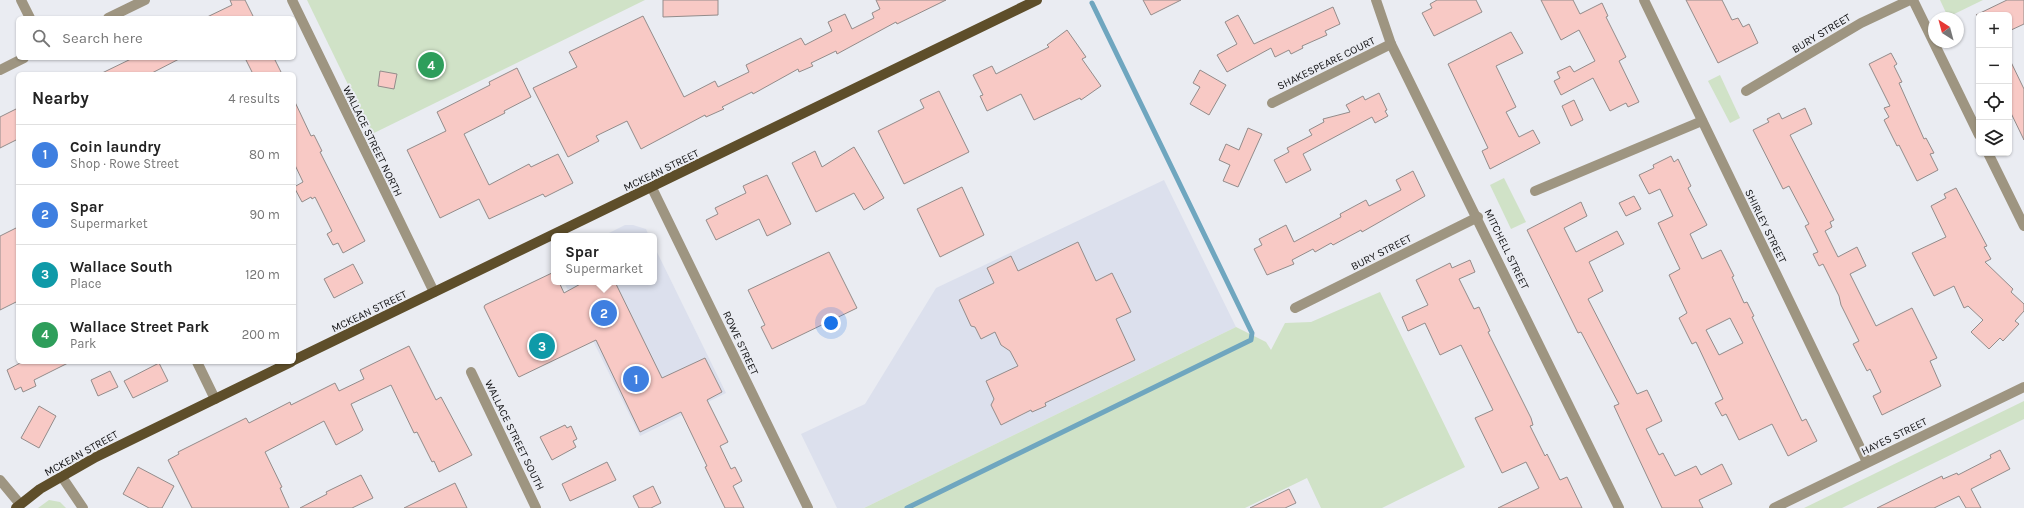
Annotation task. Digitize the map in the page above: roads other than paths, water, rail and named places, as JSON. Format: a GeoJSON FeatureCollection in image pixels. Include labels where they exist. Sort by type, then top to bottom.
{"type":"FeatureCollection","features":[{"type":"Feature","properties":{"kind":"main road","name":"MCKEAN STREET"},"geometry":{"type":"LineString","coordinates":[[558,233],[1037,0]]}},
{"type":"Feature","properties":{"kind":"main road","name":"MCKEAN STREET"},"geometry":{"type":"LineString","coordinates":[[296,359],[551,236]]}},
{"type":"Feature","properties":{"kind":"main road","name":"MCKEAN STREET"},"geometry":{"type":"LineString","coordinates":[[18,506],[96,457],[287,364]]}},
{"type":"Feature","properties":{"kind":"street"},"geometry":{"type":"LineString","coordinates":[[21,0],[29,16]]}},
{"type":"Feature","properties":{"kind":"street"},"geometry":{"type":"LineString","coordinates":[[112,16],[145,0]]}},
{"type":"Feature","properties":{"kind":"street","name":"WALLACE STREET NORTH"},"geometry":{"type":"LineString","coordinates":[[292,0],[434,292]]}},
{"type":"Feature","properties":{"kind":"street","name":"MITCHELL STREET"},"geometry":{"type":"LineString","coordinates":[[1376,0],[1391,44],[1478,217],[1619,508]]}},
{"type":"Feature","properties":{"kind":"street","name":"SHIRLEY STREET"},"geometry":{"type":"LineString","coordinates":[[1644,0],[1867,462]]}},
{"type":"Feature","properties":{"kind":"street"},"geometry":{"type":"LineString","coordinates":[[1912,0],[1976,128]]}},
{"type":"Feature","properties":{"kind":"street","name":"BURY STREET"},"geometry":{"type":"LineString","coordinates":[[1746,91],[1861,23],[1912,0]]}},
{"type":"Feature","properties":{"kind":"street","name":"SHAKESPEARE COURT"},"geometry":{"type":"LineString","coordinates":[[1272,103],[1391,44]]}},
{"type":"Feature","properties":{"kind":"street"},"geometry":{"type":"LineString","coordinates":[[0,70],[20,60]]}},
{"type":"Feature","properties":{"kind":"street"},"geometry":{"type":"LineString","coordinates":[[1535,192],[1702,121]]}},
{"type":"Feature","properties":{"kind":"street"},"geometry":{"type":"LineString","coordinates":[[1989,156],[2024,226]]}},
{"type":"Feature","properties":{"kind":"street","name":"ROWE STREET"},"geometry":{"type":"LineString","coordinates":[[652,188],[808,508]]}},
{"type":"Feature","properties":{"kind":"street","name":"BURY STREET"},"geometry":{"type":"LineString","coordinates":[[1295,308],[1478,217]]}},
{"type":"Feature","properties":{"kind":"street"},"geometry":{"type":"LineString","coordinates":[[198,364],[215,399]]}},
{"type":"Feature","properties":{"kind":"street","name":"WALLACE STREET SOUTH"},"geometry":{"type":"LineString","coordinates":[[471,372],[536,508]]}},
{"type":"Feature","properties":{"kind":"street","name":"HAYES STREET"},"geometry":{"type":"LineString","coordinates":[[1774,508],[2024,387]]}},
{"type":"Feature","properties":{"kind":"street"},"geometry":{"type":"LineString","coordinates":[[62,477],[83,508]]}},
{"type":"Feature","properties":{"kind":"street"},"geometry":{"type":"LineString","coordinates":[[0,480],[18,506]]}},
{"type":"Feature","properties":{"kind":"waterway"},"geometry":{"type":"LineString","coordinates":[[907,508],[1251,340],[1252,333],[1092,3]]}},
{"type":"Feature","properties":{"kind":"place","name":"Wallace Street Park"},"geometry":{"type":"Point","coordinates":[431,65]}},
{"type":"Feature","properties":{"kind":"place","name":"Spar"},"geometry":{"type":"Point","coordinates":[604,313]}},
{"type":"Feature","properties":{"kind":"place","name":"Wallace South"},"geometry":{"type":"Point","coordinates":[542,346]}},
{"type":"Feature","properties":{"kind":"place","name":"Coin laundry"},"geometry":{"type":"Point","coordinates":[636,379]}}]}
